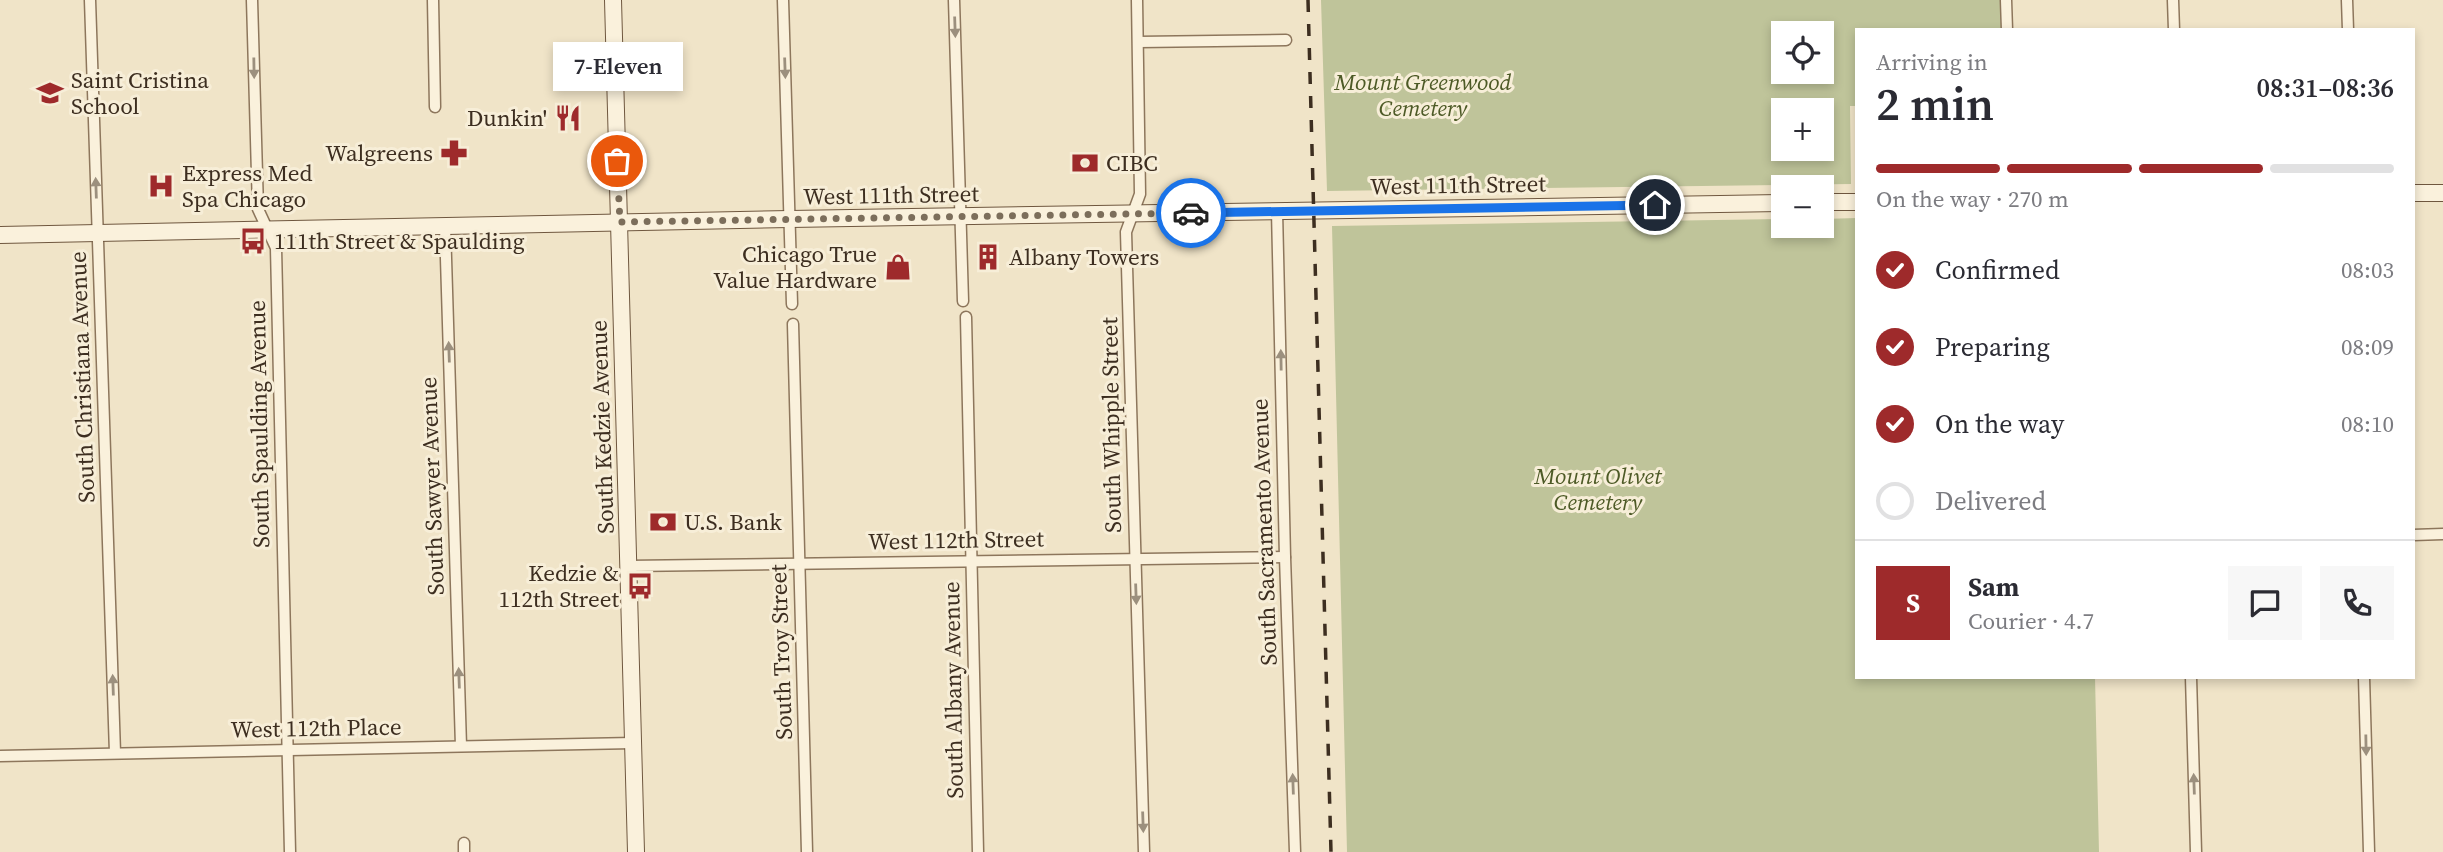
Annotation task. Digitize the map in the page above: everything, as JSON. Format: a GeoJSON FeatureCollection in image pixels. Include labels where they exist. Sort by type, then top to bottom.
{"type":"FeatureCollection","features":[{"type":"Feature","properties":{"kind":"main road","name":"South Kedzie Avenue"},"geometry":{"type":"LineString","coordinates":[[613,0],[636,852]]}},
{"type":"Feature","properties":{"kind":"main road"},"geometry":{"type":"LineString","coordinates":[[2415,193],[2443,192]]}},
{"type":"Feature","properties":{"kind":"main road"},"geometry":{"type":"LineString","coordinates":[[1834,202],[1855,202]]}},
{"type":"Feature","properties":{"kind":"main road","name":"West 111th Street"},"geometry":{"type":"LineString","coordinates":[[0,235],[1771,203]]}},
{"type":"Feature","properties":{"kind":"street","name":"South Christiana Avenue"},"geometry":{"type":"LineString","coordinates":[[90,0],[115,753]]}},
{"type":"Feature","properties":{"kind":"street","name":"South Spaulding Avenue"},"geometry":{"type":"LineString","coordinates":[[252,0],[258,209],[275,248],[290,852]]}},
{"type":"Feature","properties":{"kind":"street"},"geometry":{"type":"LineString","coordinates":[[433,0],[435,107]]}},
{"type":"Feature","properties":{"kind":"street"},"geometry":{"type":"LineString","coordinates":[[783,0],[792,304]]}},
{"type":"Feature","properties":{"kind":"street"},"geometry":{"type":"LineString","coordinates":[[954,0],[963,301]]}},
{"type":"Feature","properties":{"kind":"street","name":"South Whipple Street"},"geometry":{"type":"LineString","coordinates":[[1138,0],[1140,194],[1126,232],[1144,852]]}},
{"type":"Feature","properties":{"kind":"street"},"geometry":{"type":"LineString","coordinates":[[2006,0],[2007,28]]}},
{"type":"Feature","properties":{"kind":"street"},"geometry":{"type":"LineString","coordinates":[[2174,0],[2174,28]]}},
{"type":"Feature","properties":{"kind":"street"},"geometry":{"type":"LineString","coordinates":[[2347,0],[2348,28]]}},
{"type":"Feature","properties":{"kind":"street"},"geometry":{"type":"LineString","coordinates":[[1139,42],[1286,40]]}},
{"type":"Feature","properties":{"kind":"street","name":"South Sacramento Avenue"},"geometry":{"type":"LineString","coordinates":[[1277,211],[1295,852]]}},
{"type":"Feature","properties":{"kind":"street","name":"South Sawyer Avenue"},"geometry":{"type":"LineString","coordinates":[[445,226],[461,746]]}},
{"type":"Feature","properties":{"kind":"street","name":"South Albany Avenue"},"geometry":{"type":"LineString","coordinates":[[965,317],[978,852]]}},
{"type":"Feature","properties":{"kind":"street","name":"South Troy Street"},"geometry":{"type":"LineString","coordinates":[[793,324],[807,852]]}},
{"type":"Feature","properties":{"kind":"street"},"geometry":{"type":"LineString","coordinates":[[2415,535],[2443,534]]}},
{"type":"Feature","properties":{"kind":"street","name":"West 112th Street"},"geometry":{"type":"LineString","coordinates":[[628,566],[1285,557]]}},
{"type":"Feature","properties":{"kind":"street"},"geometry":{"type":"LineString","coordinates":[[2191,679],[2196,852]]}},
{"type":"Feature","properties":{"kind":"street"},"geometry":{"type":"LineString","coordinates":[[2364,679],[2369,852]]}},
{"type":"Feature","properties":{"kind":"street","name":"West 112th Place"},"geometry":{"type":"LineString","coordinates":[[0,756],[633,743]]}},
{"type":"Feature","properties":{"kind":"green space","name":"Mount Greenwood Cemetery"},"geometry":{"type":"Polygon","coordinates":[[[1321,0],[2001,0],[2002,28],[1855,28],[1855,106],[1850,106],[1851,184],[1834,184],[1834,175],[1771,175],[1771,185],[1327,191],[1321,0]]]}},
{"type":"Feature","properties":{"kind":"green space","name":"Mount Olivet Cemetery"},"geometry":{"type":"Polygon","coordinates":[[[1855,218],[1855,679],[2095,679],[2099,852],[1347,852],[1332,226],[1771,219],[1771,238],[1834,238],[1834,219],[1855,218]]]}},
{"type":"Feature","properties":{"kind":"railway"},"geometry":{"type":"LineString","coordinates":[[1308,0],[1331,852]]}},
{"type":"Feature","properties":{"kind":"way so far"},"geometry":{"type":"LineString","coordinates":[[617,161],[620,222],[1191,213]]}},
{"type":"Feature","properties":{"kind":"place","name":"Saint Cristina School"},"geometry":{"type":"Point","coordinates":[50,93]}},
{"type":"Feature","properties":{"kind":"place","name":"Dunkin'"},"geometry":{"type":"Point","coordinates":[568,118]}},
{"type":"Feature","properties":{"kind":"place","name":"Walgreens"},"geometry":{"type":"Point","coordinates":[454,153]}},
{"type":"Feature","properties":{"kind":"place","name":"7-Eleven"},"geometry":{"type":"Point","coordinates":[617,161]}},
{"type":"Feature","properties":{"kind":"place","name":"CIBC"},"geometry":{"type":"Point","coordinates":[1085,163]}},
{"type":"Feature","properties":{"kind":"place","name":"Express Med Spa Chicago"},"geometry":{"type":"Point","coordinates":[161,186]}},
{"type":"Feature","properties":{"kind":"place","name":"111th Street & Spaulding"},"geometry":{"type":"Point","coordinates":[253,241]}},
{"type":"Feature","properties":{"kind":"place","name":"Albany Towers"},"geometry":{"type":"Point","coordinates":[988,257]}},
{"type":"Feature","properties":{"kind":"place","name":"Chicago True Value Hardware"},"geometry":{"type":"Point","coordinates":[898,267]}},
{"type":"Feature","properties":{"kind":"place","name":"U.S. Bank"},"geometry":{"type":"Point","coordinates":[663,522]}},
{"type":"Feature","properties":{"kind":"place","name":"Kedzie & 112th Street"},"geometry":{"type":"Point","coordinates":[640,586]}},
{"type":"Feature","properties":{"kind":"route"},"geometry":{"type":"LineString","coordinates":[[1191,213],[1655,205]]}}]}
